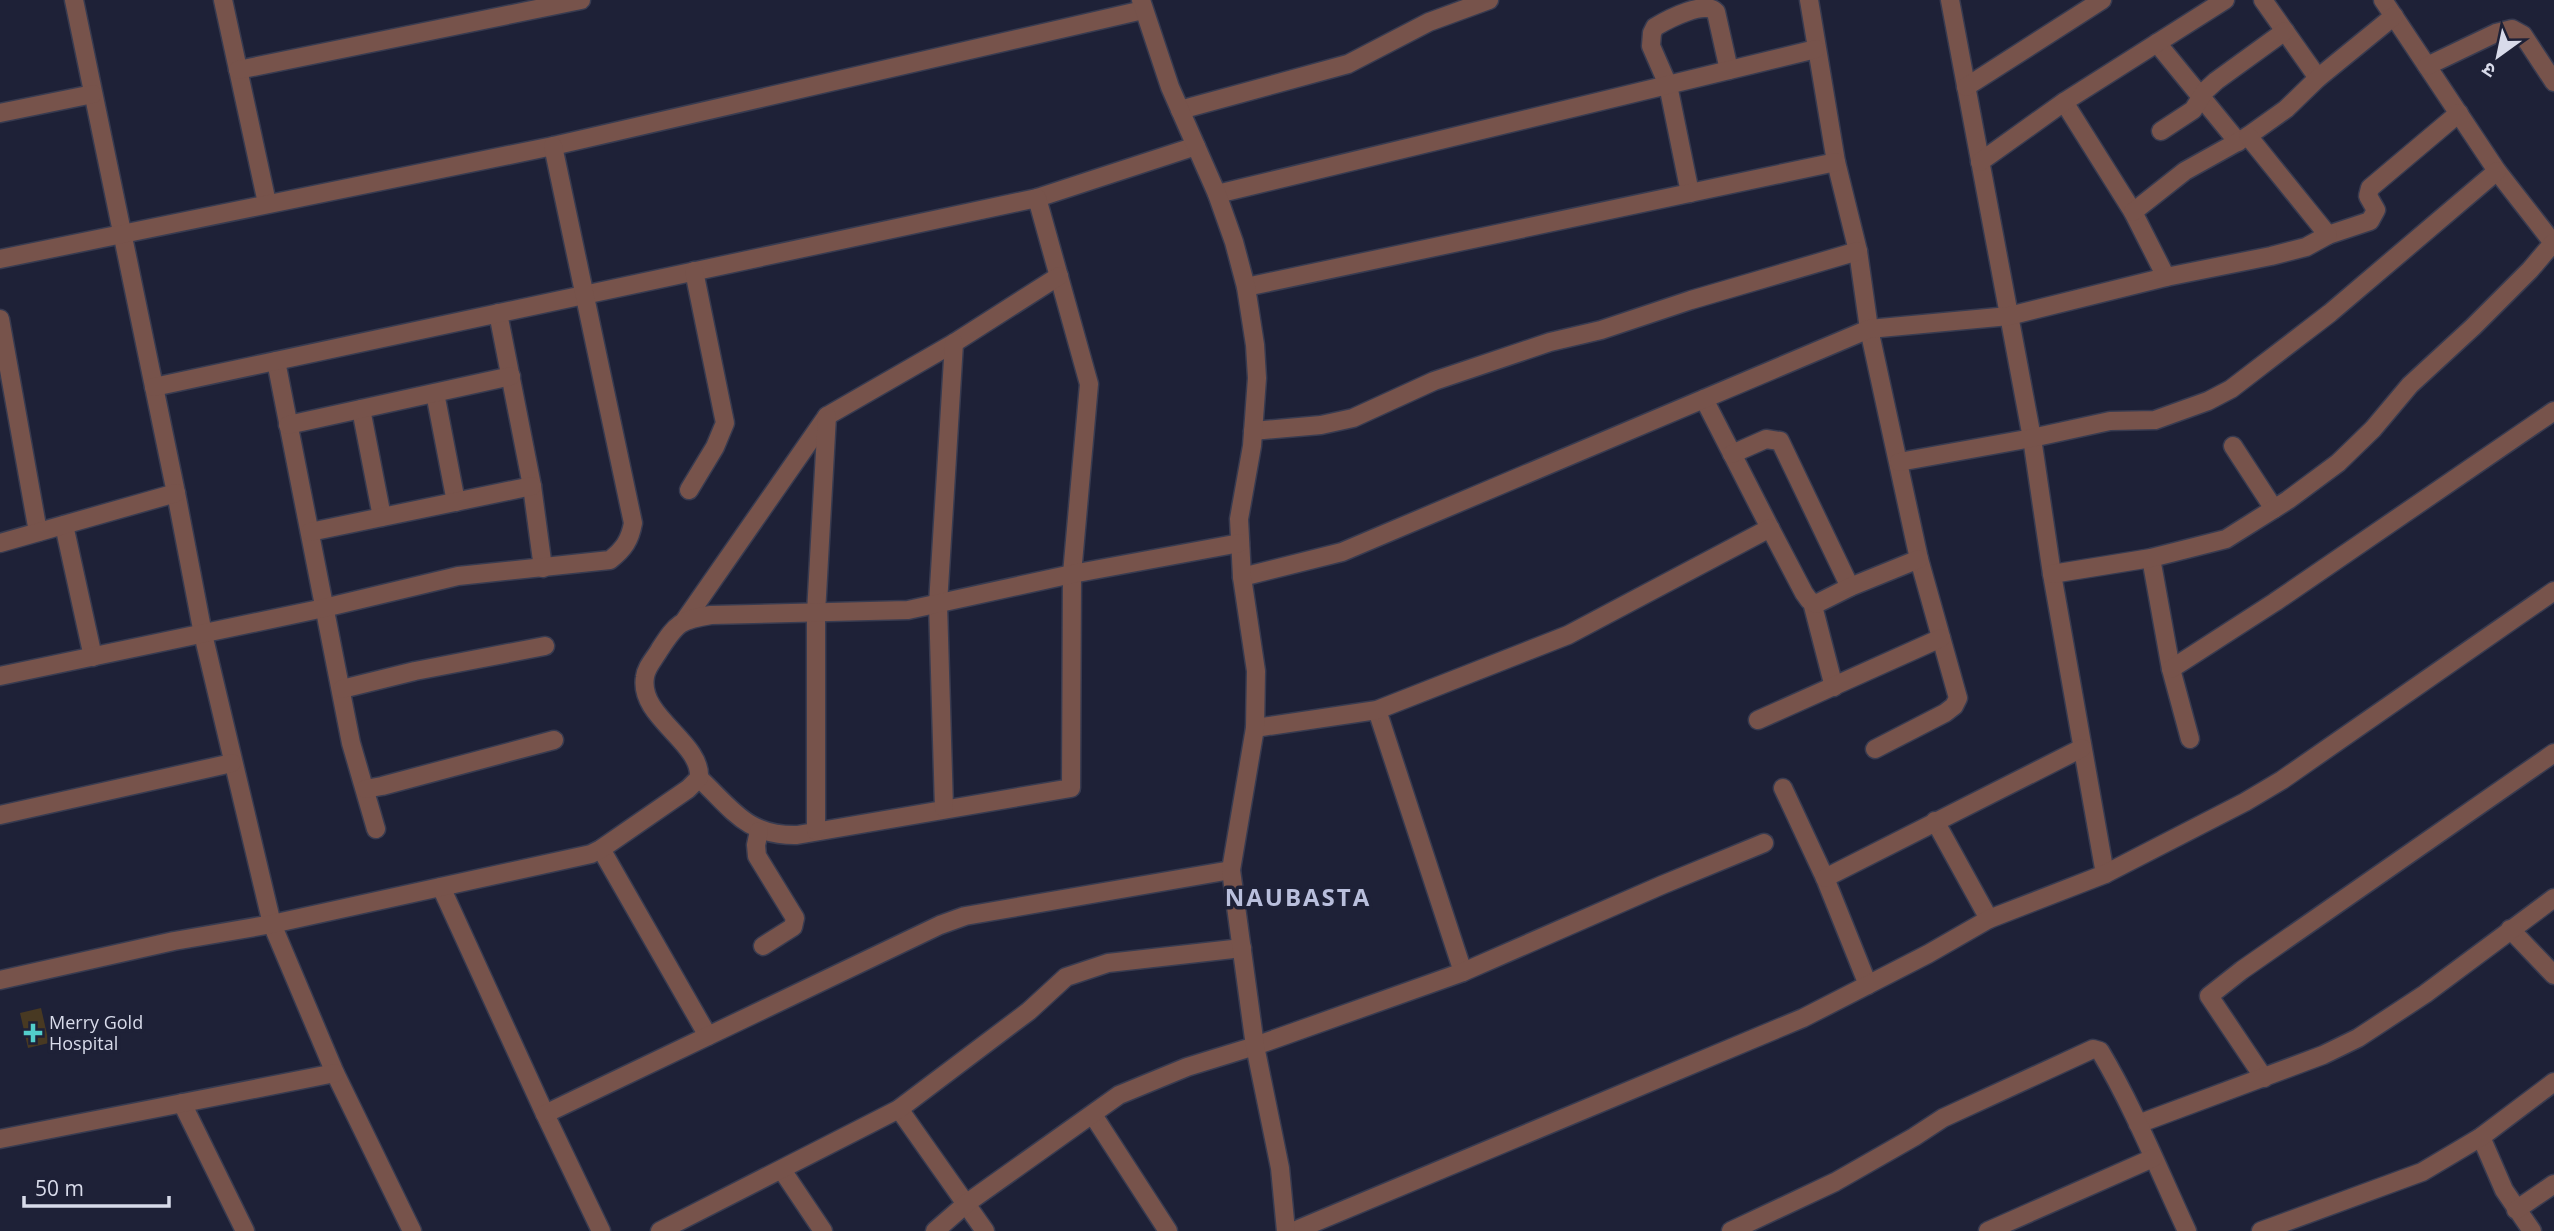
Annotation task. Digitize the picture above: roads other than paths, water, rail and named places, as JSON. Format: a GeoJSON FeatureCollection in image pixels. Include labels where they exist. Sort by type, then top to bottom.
{"type":"FeatureCollection","features":[{"type":"Feature","properties":{"kind":"street"},"geometry":{"type":"LineString","coordinates":[[74,0],[176,494],[202,634],[272,924],[335,1073],[412,1231]]}},
{"type":"Feature","properties":{"kind":"street"},"geometry":{"type":"LineString","coordinates":[[223,0],[267,204]]}},
{"type":"Feature","properties":{"kind":"street"},"geometry":{"type":"LineString","coordinates":[[238,71],[581,0]]}},
{"type":"Feature","properties":{"kind":"street"},"geometry":{"type":"LineString","coordinates":[[1180,110],[1348,64],[1429,22],[1489,0]]}},
{"type":"Feature","properties":{"kind":"street"},"geometry":{"type":"LineString","coordinates":[[1810,0],[1836,163],[1858,251],[1869,329],[1919,559],[1958,698],[1945,713],[1875,749]]}},
{"type":"Feature","properties":{"kind":"street"},"geometry":{"type":"LineString","coordinates":[[1950,0],[2032,438],[2052,574],[2105,874]]}},
{"type":"Feature","properties":{"kind":"street"},"geometry":{"type":"LineString","coordinates":[[1966,87],[2102,0]]}},
{"type":"Feature","properties":{"kind":"street"},"geometry":{"type":"LineString","coordinates":[[1980,162],[2064,102],[2225,0]]}},
{"type":"Feature","properties":{"kind":"street"},"geometry":{"type":"LineString","coordinates":[[2263,0],[2318,78]]}},
{"type":"Feature","properties":{"kind":"street"},"geometry":{"type":"LineString","coordinates":[[1690,193],[1668,85],[1651,46],[1652,33],[1656,27],[1695,3],[1708,2],[1713,5],[1729,70]]}},
{"type":"Feature","properties":{"kind":"street"},"geometry":{"type":"LineString","coordinates":[[2052,574],[2151,558],[2227,538],[2274,509],[2338,463],[2373,429],[2410,385],[2530,270],[2552,236],[2497,171],[2386,4],[2286,109],[2243,139],[2185,171],[2133,212]]}},
{"type":"Feature","properties":{"kind":"street"},"geometry":{"type":"LineString","coordinates":[[0,259],[553,146],[1142,5],[1180,110],[1217,194],[1246,287],[1257,378],[1253,431],[1239,519],[1242,577],[1256,671],[1255,728],[1231,870],[1255,1046],[1280,1168],[1286,1231]]}},
{"type":"Feature","properties":{"kind":"street"},"geometry":{"type":"LineString","coordinates":[[2427,66],[2496,33],[2512,29],[2523,35],[2554,82]]}},
{"type":"Feature","properties":{"kind":"street"},"geometry":{"type":"LineString","coordinates":[[2161,131],[2193,110],[2216,81],[2285,31]]}},
{"type":"Feature","properties":{"kind":"street"},"geometry":{"type":"LineString","coordinates":[[2157,43],[2202,97],[2328,235]]}},
{"type":"Feature","properties":{"kind":"street"},"geometry":{"type":"LineString","coordinates":[[1217,194],[1816,49]]}},
{"type":"Feature","properties":{"kind":"street"},"geometry":{"type":"LineString","coordinates":[[0,113],[93,94]]}},
{"type":"Feature","properties":{"kind":"street"},"geometry":{"type":"LineString","coordinates":[[2064,102],[2133,212],[2166,277]]}},
{"type":"Feature","properties":{"kind":"street"},"geometry":{"type":"LineString","coordinates":[[1242,577],[1342,552],[1869,329],[2009,316],[2166,277],[2306,247],[2328,235],[2370,221],[2376,210],[2368,196],[2370,188],[2459,113]]}},
{"type":"Feature","properties":{"kind":"street"},"geometry":{"type":"LineString","coordinates":[[0,676],[324,608],[458,576],[610,559],[621,552],[627,544],[633,523],[553,146]]}},
{"type":"Feature","properties":{"kind":"street"},"geometry":{"type":"LineString","coordinates":[[154,387],[1037,198],[1196,146]]}},
{"type":"Feature","properties":{"kind":"street"},"geometry":{"type":"LineString","coordinates":[[1246,287],[1836,163]]}},
{"type":"Feature","properties":{"kind":"street"},"geometry":{"type":"LineString","coordinates":[[1899,462],[2110,421],[2155,419],[2208,401],[2231,389],[2330,313],[2497,171]]}},
{"type":"Feature","properties":{"kind":"street"},"geometry":{"type":"LineString","coordinates":[[1037,198],[1059,276],[1089,384],[1072,574],[1072,788],[816,831],[776,835],[759,831],[745,822],[699,778],[698,764],[653,708],[645,688],[647,670],[673,629],[685,620],[827,416],[954,343],[1059,276]]}},
{"type":"Feature","properties":{"kind":"street"},"geometry":{"type":"LineString","coordinates":[[1253,431],[1321,425],[1353,418],[1434,381],[1538,346],[1601,330],[1691,300],[1858,251]]}},
{"type":"Feature","properties":{"kind":"street"},"geometry":{"type":"LineString","coordinates":[[689,489],[715,447],[724,423],[694,271]]}},
{"type":"Feature","properties":{"kind":"street"},"geometry":{"type":"LineString","coordinates":[[498,313],[532,486],[543,568]]}},
{"type":"Feature","properties":{"kind":"street"},"geometry":{"type":"LineString","coordinates":[[0,319],[38,532]]}},
{"type":"Feature","properties":{"kind":"street"},"geometry":{"type":"LineString","coordinates":[[944,808],[938,604],[954,343]]}},
{"type":"Feature","properties":{"kind":"street"},"geometry":{"type":"LineString","coordinates":[[276,361],[351,743],[376,829]]}},
{"type":"Feature","properties":{"kind":"street"},"geometry":{"type":"LineString","coordinates":[[288,425],[510,376]]}},
{"type":"Feature","properties":{"kind":"street"},"geometry":{"type":"LineString","coordinates":[[435,393],[456,502]]}},
{"type":"Feature","properties":{"kind":"street"},"geometry":{"type":"LineString","coordinates":[[1704,399],[1804,593],[1812,602],[1834,687]]}},
{"type":"Feature","properties":{"kind":"street"},"geometry":{"type":"LineString","coordinates":[[360,409],[382,517]]}},
{"type":"Feature","properties":{"kind":"street"},"geometry":{"type":"LineString","coordinates":[[2171,669],[2297,588],[2554,411]]}},
{"type":"Feature","properties":{"kind":"street"},"geometry":{"type":"LineString","coordinates":[[816,831],[816,613],[827,416]]}},
{"type":"Feature","properties":{"kind":"street"},"geometry":{"type":"LineString","coordinates":[[1732,454],[1766,439],[1780,441],[1850,587]]}},
{"type":"Feature","properties":{"kind":"street"},"geometry":{"type":"LineString","coordinates":[[2234,446],[2274,509]]}},
{"type":"Feature","properties":{"kind":"street"},"geometry":{"type":"LineString","coordinates":[[310,532],[532,486]]}},
{"type":"Feature","properties":{"kind":"street"},"geometry":{"type":"LineString","coordinates":[[0,543],[176,494]]}},
{"type":"Feature","properties":{"kind":"street"},"geometry":{"type":"LineString","coordinates":[[64,525],[93,657]]}},
{"type":"Feature","properties":{"kind":"street"},"geometry":{"type":"LineString","coordinates":[[1255,728],[1377,710],[1568,635],[1770,528]]}},
{"type":"Feature","properties":{"kind":"street"},"geometry":{"type":"LineString","coordinates":[[685,620],[711,615],[908,610],[1072,574],[1240,543]]}},
{"type":"Feature","properties":{"kind":"street"},"geometry":{"type":"LineString","coordinates":[[2151,558],[2171,669],[2190,739]]}},
{"type":"Feature","properties":{"kind":"street"},"geometry":{"type":"LineString","coordinates":[[1812,602],[1824,601],[1850,587],[1919,559]]}},
{"type":"Feature","properties":{"kind":"street"},"geometry":{"type":"LineString","coordinates":[[1294,1231],[1804,1018],[1989,919],[2105,874],[2282,780],[2554,591]]}},
{"type":"Feature","properties":{"kind":"street"},"geometry":{"type":"LineString","coordinates":[[1758,720],[1941,638]]}},
{"type":"Feature","properties":{"kind":"street"},"geometry":{"type":"LineString","coordinates":[[342,690],[415,671],[545,646]]}},
{"type":"Feature","properties":{"kind":"street"},"geometry":{"type":"LineString","coordinates":[[1377,710],[1462,972]]}},
{"type":"Feature","properties":{"kind":"street"},"geometry":{"type":"LineString","coordinates":[[365,789],[554,740]]}},
{"type":"Feature","properties":{"kind":"street"},"geometry":{"type":"LineString","coordinates":[[1825,878],[2082,748]]}},
{"type":"Feature","properties":{"kind":"street"},"geometry":{"type":"LineString","coordinates":[[2264,1078],[2209,996],[2242,970],[2554,753]]}},
{"type":"Feature","properties":{"kind":"street"},"geometry":{"type":"LineString","coordinates":[[0,815],[232,763]]}},
{"type":"Feature","properties":{"kind":"street"},"geometry":{"type":"LineString","coordinates":[[0,980],[591,854],[688,789],[699,778]]}},
{"type":"Feature","properties":{"kind":"street"},"geometry":{"type":"LineString","coordinates":[[1783,788],[1825,878],[1868,985]]}},
{"type":"Feature","properties":{"kind":"street"},"geometry":{"type":"LineString","coordinates":[[1935,821],[1989,919]]}},
{"type":"Feature","properties":{"kind":"street"},"geometry":{"type":"LineString","coordinates":[[759,831],[757,856],[795,918],[793,927],[763,946]]}},
{"type":"Feature","properties":{"kind":"street"},"geometry":{"type":"LineString","coordinates":[[935,1231],[967,1203],[1119,1095],[1187,1067],[1255,1046],[1462,972],[1764,844]]}},
{"type":"Feature","properties":{"kind":"street"},"geometry":{"type":"LineString","coordinates":[[601,849],[708,1036]]}},
{"type":"Feature","properties":{"kind":"street"},"geometry":{"type":"LineString","coordinates":[[545,1114],[940,925],[965,916],[1231,870]]}},
{"type":"Feature","properties":{"kind":"street"},"geometry":{"type":"LineString","coordinates":[[441,887],[601,1231]]}},
{"type":"Feature","properties":{"kind":"street"},"geometry":{"type":"LineString","coordinates":[[2138,1124],[2323,1055],[2358,1038],[2425,994],[2554,898]]}},
{"type":"Feature","properties":{"kind":"street"},"geometry":{"type":"LineString","coordinates":[[2510,929],[2554,975]]}},
{"type":"Feature","properties":{"kind":"street"},"geometry":{"type":"LineString","coordinates":[[660,1231],[900,1109],[1029,1011],[1066,977],[1108,963],[1242,948]]}},
{"type":"Feature","properties":{"kind":"street"},"geometry":{"type":"LineString","coordinates":[[1731,1231],[1835,1182],[1943,1118],[2093,1049],[2101,1051],[2138,1124],[2186,1231]]}},
{"type":"Feature","properties":{"kind":"street"},"geometry":{"type":"LineString","coordinates":[[0,1139],[335,1073]]}},
{"type":"Feature","properties":{"kind":"street"},"geometry":{"type":"LineString","coordinates":[[2270,1230],[2422,1172],[2481,1136],[2554,1082]]}},
{"type":"Feature","properties":{"kind":"street"},"geometry":{"type":"LineString","coordinates":[[182,1103],[242,1230]]}},
{"type":"Feature","properties":{"kind":"street"},"geometry":{"type":"LineString","coordinates":[[900,1109],[985,1231]]}},
{"type":"Feature","properties":{"kind":"street"},"geometry":{"type":"LineString","coordinates":[[1093,1115],[1161,1228]]}},
{"type":"Feature","properties":{"kind":"street"},"geometry":{"type":"LineString","coordinates":[[2481,1136],[2523,1224],[2554,1184]]}},
{"type":"Feature","properties":{"kind":"street"},"geometry":{"type":"LineString","coordinates":[[1988,1231],[2153,1158]]}},
{"type":"Feature","properties":{"kind":"street"},"geometry":{"type":"LineString","coordinates":[[782,1170],[823,1231]]}},
{"type":"Feature","properties":{"kind":"place","name":"Merry Gold Hospital"},"geometry":{"type":"Point","coordinates":[33,1033]}},
{"type":"Feature","properties":{"kind":"district","name":"NAUBASTA"},"geometry":{"type":"Point","coordinates":[1298,898]}}]}
